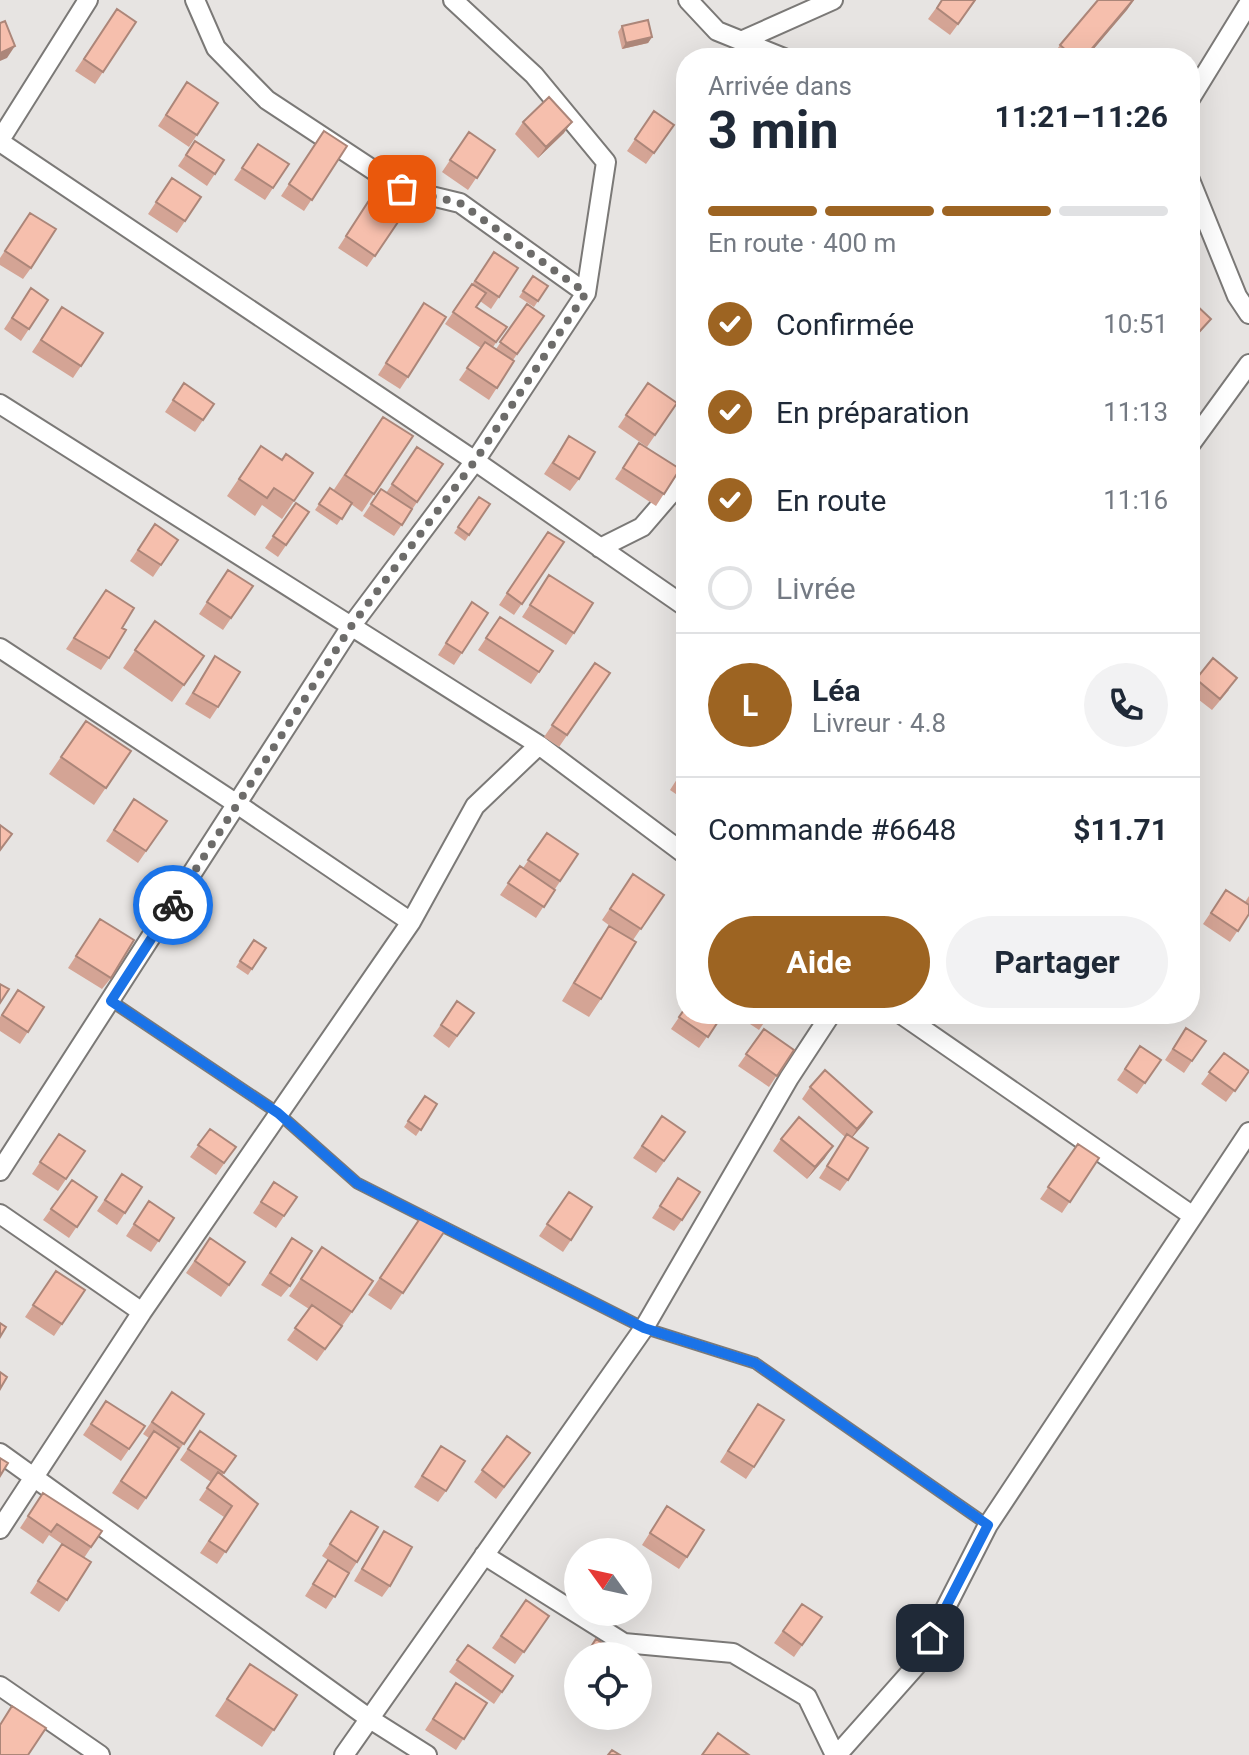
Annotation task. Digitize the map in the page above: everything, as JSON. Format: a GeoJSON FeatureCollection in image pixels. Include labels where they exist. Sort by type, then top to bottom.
{"type":"FeatureCollection","features":[{"type":"Feature","properties":{"kind":"street"},"geometry":{"type":"LineString","coordinates":[[88,0],[0,141],[676,600]]}},
{"type":"Feature","properties":{"kind":"street"},"geometry":{"type":"LineString","coordinates":[[195,0],[216,48],[267,100],[402,189],[460,203],[586,293]]}},
{"type":"Feature","properties":{"kind":"street"},"geometry":{"type":"LineString","coordinates":[[0,1171],[352,625],[475,461],[586,293],[606,162],[534,75],[453,0]]}},
{"type":"Feature","properties":{"kind":"street"},"geometry":{"type":"LineString","coordinates":[[688,0],[717,31],[759,48]]}},
{"type":"Feature","properties":{"kind":"street"},"geometry":{"type":"LineString","coordinates":[[741,41],[833,0]]}},
{"type":"Feature","properties":{"kind":"street"},"geometry":{"type":"LineString","coordinates":[[1200,83],[1249,3]]}},
{"type":"Feature","properties":{"kind":"street"},"geometry":{"type":"LineString","coordinates":[[1200,205],[1237,296],[1249,314]]}},
{"type":"Feature","properties":{"kind":"street"},"geometry":{"type":"LineString","coordinates":[[1200,431],[1249,364]]}},
{"type":"Feature","properties":{"kind":"street"},"geometry":{"type":"LineString","coordinates":[[0,404],[539,745],[676,848]]}},
{"type":"Feature","properties":{"kind":"street"},"geometry":{"type":"LineString","coordinates":[[600,548],[642,527],[676,488]]}},
{"type":"Feature","properties":{"kind":"street"},"geometry":{"type":"LineString","coordinates":[[0,648],[411,922]]}},
{"type":"Feature","properties":{"kind":"street"},"geometry":{"type":"LineString","coordinates":[[0,1529],[142,1312],[411,922],[475,806],[539,745]]}},
{"type":"Feature","properties":{"kind":"street"},"geometry":{"type":"LineString","coordinates":[[344,1755],[644,1328],[789,1078],[824,1024]]}},
{"type":"Feature","properties":{"kind":"street"},"geometry":{"type":"LineString","coordinates":[[915,1024],[1193,1216]]}},
{"type":"Feature","properties":{"kind":"street"},"geometry":{"type":"LineString","coordinates":[[484,1555],[624,1643],[733,1653],[807,1697],[836,1755],[916,1666],[988,1525],[1249,1132]]}},
{"type":"Feature","properties":{"kind":"street"},"geometry":{"type":"LineString","coordinates":[[0,1214],[142,1312]]}},
{"type":"Feature","properties":{"kind":"street"},"geometry":{"type":"LineString","coordinates":[[0,1453],[370,1719],[427,1755]]}},
{"type":"Feature","properties":{"kind":"street"},"geometry":{"type":"LineString","coordinates":[[0,1686],[100,1755]]}},
{"type":"Feature","properties":{"kind":"lane"},"geometry":{"type":"LineString","coordinates":[[111,1001],[278,1113],[357,1183],[644,1328],[755,1363],[988,1525]]}},
{"type":"Feature","properties":{"kind":"building"},"geometry":{"type":"Polygon","coordinates":[[[942,0],[975,0],[958,24],[937,8],[942,0]]]}},
{"type":"Feature","properties":{"kind":"building"},"geometry":{"type":"Polygon","coordinates":[[[1098,0],[1133,0],[1092,48],[1063,48],[1060,45],[1098,0]]]}},
{"type":"Feature","properties":{"kind":"building"},"geometry":{"type":"Polygon","coordinates":[[[117,9],[136,22],[103,72],[84,59],[117,9]]]}},
{"type":"Feature","properties":{"kind":"building"},"geometry":{"type":"Polygon","coordinates":[[[648,20],[652,37],[626,43],[622,26],[648,20]]]}},
{"type":"Feature","properties":{"kind":"building"},"geometry":{"type":"Polygon","coordinates":[[[5,21],[15,46],[0,53],[0,23],[5,21]]]}},
{"type":"Feature","properties":{"kind":"building"},"geometry":{"type":"Polygon","coordinates":[[[187,82],[218,103],[197,135],[166,115],[187,82]]]}},
{"type":"Feature","properties":{"kind":"building"},"geometry":{"type":"Polygon","coordinates":[[[549,97],[572,122],[546,147],[523,122],[549,97]]]}},
{"type":"Feature","properties":{"kind":"building"},"geometry":{"type":"Polygon","coordinates":[[[654,111],[674,125],[654,153],[635,139],[654,111]]]}},
{"type":"Feature","properties":{"kind":"building"},"geometry":{"type":"Polygon","coordinates":[[[324,131],[347,146],[312,200],[289,184],[324,131]]]}},
{"type":"Feature","properties":{"kind":"building"},"geometry":{"type":"Polygon","coordinates":[[[469,132],[495,150],[477,178],[450,160],[469,132]]]}},
{"type":"Feature","properties":{"kind":"building"},"geometry":{"type":"Polygon","coordinates":[[[195,141],[224,160],[215,174],[186,155],[195,141]]]}},
{"type":"Feature","properties":{"kind":"building"},"geometry":{"type":"Polygon","coordinates":[[[258,144],[289,164],[273,188],[242,168],[258,144]]]}},
{"type":"Feature","properties":{"kind":"building"},"geometry":{"type":"Polygon","coordinates":[[[172,178],[201,197],[185,221],[156,202],[172,178]]]}},
{"type":"Feature","properties":{"kind":"building"},"geometry":{"type":"Polygon","coordinates":[[[368,202],[398,222],[375,256],[346,236],[368,202]]]}},
{"type":"Feature","properties":{"kind":"building"},"geometry":{"type":"Polygon","coordinates":[[[30,213],[56,229],[31,268],[5,251],[30,213]]]}},
{"type":"Feature","properties":{"kind":"building"},"geometry":{"type":"Polygon","coordinates":[[[494,252],[518,268],[499,297],[475,281],[494,252]]]}},
{"type":"Feature","properties":{"kind":"building"},"geometry":{"type":"Polygon","coordinates":[[[533,276],[548,286],[538,301],[523,291],[533,276]]]}},
{"type":"Feature","properties":{"kind":"building"},"geometry":{"type":"Polygon","coordinates":[[[472,284],[486,293],[476,307],[507,327],[496,342],[453,312],[472,284]]]}},
{"type":"Feature","properties":{"kind":"building"},"geometry":{"type":"Polygon","coordinates":[[[31,288],[48,300],[29,329],[12,318],[31,288]]]}},
{"type":"Feature","properties":{"kind":"building"},"geometry":{"type":"Polygon","coordinates":[[[424,303],[446,317],[408,377],[386,363],[424,303]]]}},
{"type":"Feature","properties":{"kind":"building"},"geometry":{"type":"Polygon","coordinates":[[[527,304],[544,316],[517,354],[500,342],[527,304]]]}},
{"type":"Feature","properties":{"kind":"building"},"geometry":{"type":"Polygon","coordinates":[[[62,307],[103,333],[81,366],[41,340],[62,307]]]}},
{"type":"Feature","properties":{"kind":"building"},"geometry":{"type":"Polygon","coordinates":[[[1200,309],[1211,319],[1200,331],[1200,309]]]}},
{"type":"Feature","properties":{"kind":"building"},"geometry":{"type":"Polygon","coordinates":[[[485,342],[514,361],[497,388],[467,368],[485,342]]]}},
{"type":"Feature","properties":{"kind":"building"},"geometry":{"type":"Polygon","coordinates":[[[184,383],[214,404],[203,420],[173,400],[184,383]]]}},
{"type":"Feature","properties":{"kind":"building"},"geometry":{"type":"Polygon","coordinates":[[[648,383],[676,402],[655,435],[626,415],[648,383]]]}},
{"type":"Feature","properties":{"kind":"building"},"geometry":{"type":"Polygon","coordinates":[[[383,417],[413,436],[374,494],[345,475],[383,417]]]}},
{"type":"Feature","properties":{"kind":"building"},"geometry":{"type":"Polygon","coordinates":[[[569,436],[595,452],[579,479],[553,463],[569,436]]]}},
{"type":"Feature","properties":{"kind":"building"},"geometry":{"type":"Polygon","coordinates":[[[639,443],[676,466],[676,475],[664,494],[623,468],[639,443]]]}},
{"type":"Feature","properties":{"kind":"building"},"geometry":{"type":"Polygon","coordinates":[[[261,446],[282,460],[286,454],[313,473],[294,501],[274,488],[267,498],[239,479],[261,446]]]}},
{"type":"Feature","properties":{"kind":"building"},"geometry":{"type":"Polygon","coordinates":[[[417,447],[443,464],[417,502],[392,484],[417,447]]]}},
{"type":"Feature","properties":{"kind":"building"},"geometry":{"type":"Polygon","coordinates":[[[330,488],[352,503],[342,519],[319,504],[330,488]]]}},
{"type":"Feature","properties":{"kind":"building"},"geometry":{"type":"Polygon","coordinates":[[[381,489],[412,509],[402,525],[371,504],[381,489]]]}},
{"type":"Feature","properties":{"kind":"building"},"geometry":{"type":"Polygon","coordinates":[[[479,497],[490,504],[469,535],[458,527],[479,497]]]}},
{"type":"Feature","properties":{"kind":"building"},"geometry":{"type":"Polygon","coordinates":[[[296,503],[309,512],[286,545],[273,536],[296,503]]]}},
{"type":"Feature","properties":{"kind":"building"},"geometry":{"type":"Polygon","coordinates":[[[155,524],[178,540],[161,565],[138,550],[155,524]]]}},
{"type":"Feature","properties":{"kind":"building"},"geometry":{"type":"Polygon","coordinates":[[[548,532],[564,542],[522,604],[507,593],[548,532]]]}},
{"type":"Feature","properties":{"kind":"building"},"geometry":{"type":"Polygon","coordinates":[[[228,570],[253,586],[231,618],[207,602],[228,570]]]}},
{"type":"Feature","properties":{"kind":"building"},"geometry":{"type":"Polygon","coordinates":[[[549,575],[593,603],[574,633],[530,605],[549,575]]]}},
{"type":"Feature","properties":{"kind":"building"},"geometry":{"type":"Polygon","coordinates":[[[106,590],[134,608],[122,628],[126,630],[109,658],[74,638],[106,590]]]}},
{"type":"Feature","properties":{"kind":"building"},"geometry":{"type":"Polygon","coordinates":[[[472,602],[488,613],[462,653],[446,643],[472,602]]]}},
{"type":"Feature","properties":{"kind":"building"},"geometry":{"type":"Polygon","coordinates":[[[500,617],[553,651],[539,672],[486,638],[500,617]]]}},
{"type":"Feature","properties":{"kind":"building"},"geometry":{"type":"Polygon","coordinates":[[[155,621],[204,656],[184,685],[135,650],[155,621]]]}},
{"type":"Feature","properties":{"kind":"building"},"geometry":{"type":"Polygon","coordinates":[[[215,656],[240,672],[218,707],[193,693],[215,656]]]}},
{"type":"Feature","properties":{"kind":"building"},"geometry":{"type":"Polygon","coordinates":[[[1213,658],[1237,678],[1220,699],[1200,682],[1200,674],[1213,658]]]}},
{"type":"Feature","properties":{"kind":"building"},"geometry":{"type":"Polygon","coordinates":[[[595,663],[610,673],[567,735],[552,725],[595,663]]]}},
{"type":"Feature","properties":{"kind":"building"},"geometry":{"type":"Polygon","coordinates":[[[86,721],[131,751],[106,788],[61,757],[86,721]]]}},
{"type":"Feature","properties":{"kind":"building"},"geometry":{"type":"Polygon","coordinates":[[[134,799],[167,821],[146,851],[114,830],[134,799]]]}},
{"type":"Feature","properties":{"kind":"building"},"geometry":{"type":"Polygon","coordinates":[[[0,825],[12,834],[0,850],[0,825]]]}},
{"type":"Feature","properties":{"kind":"building"},"geometry":{"type":"Polygon","coordinates":[[[547,833],[578,854],[560,881],[528,860],[547,833]]]}},
{"type":"Feature","properties":{"kind":"building"},"geometry":{"type":"Polygon","coordinates":[[[520,866],[555,890],[544,907],[508,883],[520,866]]]}},
{"type":"Feature","properties":{"kind":"building"},"geometry":{"type":"Polygon","coordinates":[[[633,874],[664,895],[641,929],[610,909],[633,874]]]}},
{"type":"Feature","properties":{"kind":"building"},"geometry":{"type":"Polygon","coordinates":[[[1226,890],[1249,905],[1249,914],[1238,931],[1211,913],[1226,890]]]}},
{"type":"Feature","properties":{"kind":"building"},"geometry":{"type":"Polygon","coordinates":[[[100,919],[134,940],[111,978],[76,956],[100,919]]]}},
{"type":"Feature","properties":{"kind":"building"},"geometry":{"type":"Polygon","coordinates":[[[609,926],[636,942],[601,999],[574,983],[609,926]]]}},
{"type":"Feature","properties":{"kind":"building"},"geometry":{"type":"Polygon","coordinates":[[[254,940],[266,948],[252,969],[240,961],[254,940]]]}},
{"type":"Feature","properties":{"kind":"building"},"geometry":{"type":"Polygon","coordinates":[[[0,984],[9,989],[0,1003],[0,984]]]}},
{"type":"Feature","properties":{"kind":"building"},"geometry":{"type":"Polygon","coordinates":[[[18,990],[44,1007],[28,1032],[2,1015],[18,990]]]}},
{"type":"Feature","properties":{"kind":"building"},"geometry":{"type":"Polygon","coordinates":[[[457,1001],[474,1013],[457,1036],[441,1025],[457,1001]]]}},
{"type":"Feature","properties":{"kind":"building"},"geometry":{"type":"Polygon","coordinates":[[[689,1024],[716,1024],[708,1037],[689,1024]]]}},
{"type":"Feature","properties":{"kind":"building"},"geometry":{"type":"Polygon","coordinates":[[[1186,1028],[1206,1041],[1192,1061],[1173,1049],[1186,1028]]]}},
{"type":"Feature","properties":{"kind":"building"},"geometry":{"type":"Polygon","coordinates":[[[764,1029],[794,1050],[777,1076],[746,1054],[764,1029]]]}},
{"type":"Feature","properties":{"kind":"building"},"geometry":{"type":"Polygon","coordinates":[[[1140,1046],[1161,1060],[1145,1083],[1125,1069],[1140,1046]]]}},
{"type":"Feature","properties":{"kind":"building"},"geometry":{"type":"Polygon","coordinates":[[[1224,1053],[1249,1071],[1235,1091],[1209,1072],[1224,1053]]]}},
{"type":"Feature","properties":{"kind":"building"},"geometry":{"type":"Polygon","coordinates":[[[825,1070],[872,1112],[857,1129],[810,1087],[825,1070]]]}},
{"type":"Feature","properties":{"kind":"building"},"geometry":{"type":"Polygon","coordinates":[[[425,1096],[437,1104],[421,1130],[408,1121],[425,1096]]]}},
{"type":"Feature","properties":{"kind":"building"},"geometry":{"type":"Polygon","coordinates":[[[662,1116],[685,1132],[664,1161],[642,1146],[662,1116]]]}},
{"type":"Feature","properties":{"kind":"building"},"geometry":{"type":"Polygon","coordinates":[[[799,1117],[833,1146],[815,1167],[781,1139],[799,1117]]]}},
{"type":"Feature","properties":{"kind":"building"},"geometry":{"type":"Polygon","coordinates":[[[210,1129],[236,1147],[224,1163],[198,1145],[210,1129]]]}},
{"type":"Feature","properties":{"kind":"building"},"geometry":{"type":"Polygon","coordinates":[[[59,1134],[85,1151],[66,1179],[40,1162],[59,1134]]]}},
{"type":"Feature","properties":{"kind":"building"},"geometry":{"type":"Polygon","coordinates":[[[847,1134],[868,1148],[848,1180],[827,1166],[847,1134]]]}},
{"type":"Feature","properties":{"kind":"building"},"geometry":{"type":"Polygon","coordinates":[[[1078,1144],[1099,1158],[1070,1202],[1048,1187],[1078,1144]]]}},
{"type":"Feature","properties":{"kind":"building"},"geometry":{"type":"Polygon","coordinates":[[[122,1174],[142,1187],[125,1213],[105,1200],[122,1174]]]}},
{"type":"Feature","properties":{"kind":"building"},"geometry":{"type":"Polygon","coordinates":[[[678,1178],[700,1192],[682,1220],[660,1206],[678,1178]]]}},
{"type":"Feature","properties":{"kind":"building"},"geometry":{"type":"Polygon","coordinates":[[[72,1180],[97,1197],[77,1227],[51,1209],[72,1180]]]}},
{"type":"Feature","properties":{"kind":"building"},"geometry":{"type":"Polygon","coordinates":[[[274,1182],[297,1197],[284,1216],[261,1202],[274,1182]]]}},
{"type":"Feature","properties":{"kind":"building"},"geometry":{"type":"Polygon","coordinates":[[[569,1192],[592,1207],[571,1240],[547,1224],[569,1192]]]}},
{"type":"Feature","properties":{"kind":"building"},"geometry":{"type":"Polygon","coordinates":[[[149,1201],[174,1218],[159,1241],[134,1224],[149,1201]]]}},
{"type":"Feature","properties":{"kind":"building"},"geometry":{"type":"Polygon","coordinates":[[[425,1211],[448,1226],[403,1293],[380,1278],[425,1211]]]}},
{"type":"Feature","properties":{"kind":"building"},"geometry":{"type":"Polygon","coordinates":[[[210,1238],[245,1262],[229,1285],[195,1261],[210,1238]]]}},
{"type":"Feature","properties":{"kind":"building"},"geometry":{"type":"Polygon","coordinates":[[[292,1238],[312,1251],[290,1286],[270,1273],[292,1238]]]}},
{"type":"Feature","properties":{"kind":"building"},"geometry":{"type":"Polygon","coordinates":[[[322,1247],[373,1281],[352,1312],[301,1279],[322,1247]]]}},
{"type":"Feature","properties":{"kind":"building"},"geometry":{"type":"Polygon","coordinates":[[[56,1271],[85,1290],[62,1324],[33,1305],[56,1271]]]}},
{"type":"Feature","properties":{"kind":"building"},"geometry":{"type":"Polygon","coordinates":[[[312,1305],[342,1326],[325,1349],[295,1328],[312,1305]]]}},
{"type":"Feature","properties":{"kind":"building"},"geometry":{"type":"Polygon","coordinates":[[[0,1323],[6,1327],[0,1337],[0,1323]]]}},
{"type":"Feature","properties":{"kind":"building"},"geometry":{"type":"Polygon","coordinates":[[[0,1372],[7,1377],[0,1389],[0,1372]]]}},
{"type":"Feature","properties":{"kind":"building"},"geometry":{"type":"Polygon","coordinates":[[[172,1392],[204,1414],[184,1444],[152,1422],[172,1392]]]}},
{"type":"Feature","properties":{"kind":"building"},"geometry":{"type":"Polygon","coordinates":[[[106,1401],[145,1426],[129,1449],[91,1424],[106,1401]]]}},
{"type":"Feature","properties":{"kind":"building"},"geometry":{"type":"Polygon","coordinates":[[[758,1404],[784,1420],[754,1467],[728,1451],[758,1404]]]}},
{"type":"Feature","properties":{"kind":"building"},"geometry":{"type":"Polygon","coordinates":[[[154,1431],[179,1448],[146,1498],[121,1481],[154,1431]]]}},
{"type":"Feature","properties":{"kind":"building"},"geometry":{"type":"Polygon","coordinates":[[[200,1431],[236,1456],[224,1473],[188,1449],[200,1431]]]}},
{"type":"Feature","properties":{"kind":"building"},"geometry":{"type":"Polygon","coordinates":[[[507,1436],[530,1453],[504,1487],[482,1470],[507,1436]]]}},
{"type":"Feature","properties":{"kind":"building"},"geometry":{"type":"Polygon","coordinates":[[[441,1446],[465,1461],[446,1491],[422,1476],[441,1446]]]}},
{"type":"Feature","properties":{"kind":"building"},"geometry":{"type":"Polygon","coordinates":[[[0,1458],[8,1463],[0,1476],[0,1458]]]}},
{"type":"Feature","properties":{"kind":"building"},"geometry":{"type":"Polygon","coordinates":[[[218,1472],[258,1504],[226,1552],[209,1541],[232,1506],[207,1488],[218,1472]]]}},
{"type":"Feature","properties":{"kind":"building"},"geometry":{"type":"Polygon","coordinates":[[[43,1493],[102,1531],[91,1547],[57,1524],[51,1532],[28,1516],[43,1493]]]}},
{"type":"Feature","properties":{"kind":"building"},"geometry":{"type":"Polygon","coordinates":[[[667,1506],[704,1530],[687,1557],[650,1533],[667,1506]]]}},
{"type":"Feature","properties":{"kind":"building"},"geometry":{"type":"Polygon","coordinates":[[[351,1511],[378,1527],[357,1562],[330,1544],[351,1511]]]}},
{"type":"Feature","properties":{"kind":"building"},"geometry":{"type":"Polygon","coordinates":[[[384,1531],[412,1547],[390,1586],[362,1569],[384,1531]]]}},
{"type":"Feature","properties":{"kind":"building"},"geometry":{"type":"Polygon","coordinates":[[[62,1544],[91,1562],[67,1600],[38,1581],[62,1544]]]}},
{"type":"Feature","properties":{"kind":"building"},"geometry":{"type":"Polygon","coordinates":[[[328,1560],[349,1573],[335,1597],[313,1584],[328,1560]]]}},
{"type":"Feature","properties":{"kind":"building"},"geometry":{"type":"Polygon","coordinates":[[[526,1600],[549,1616],[524,1652],[501,1636],[526,1600]]]}},
{"type":"Feature","properties":{"kind":"building"},"geometry":{"type":"Polygon","coordinates":[[[802,1604],[822,1617],[802,1645],[783,1631],[802,1604]]]}},
{"type":"Feature","properties":{"kind":"building"},"geometry":{"type":"Polygon","coordinates":[[[468,1645],[513,1676],[502,1692],[457,1660],[468,1645]]]}},
{"type":"Feature","properties":{"kind":"building"},"geometry":{"type":"Polygon","coordinates":[[[250,1664],[297,1695],[274,1730],[227,1699],[250,1664]]]}},
{"type":"Feature","properties":{"kind":"building"},"geometry":{"type":"Polygon","coordinates":[[[456,1683],[487,1703],[464,1739],[433,1719],[456,1683]]]}},
{"type":"Feature","properties":{"kind":"building"},"geometry":{"type":"Polygon","coordinates":[[[12,1706],[46,1728],[28,1755],[0,1755],[0,1725],[12,1706]]]}},
{"type":"Feature","properties":{"kind":"building"},"geometry":{"type":"Polygon","coordinates":[[[718,1733],[749,1755],[702,1755],[718,1733]]]}},
{"type":"Feature","properties":{"kind":"way so far"},"geometry":{"type":"LineString","coordinates":[[173,905],[352,625],[475,461],[586,293],[460,203],[402,189]]}},
{"type":"Feature","properties":{"kind":"route"},"geometry":{"type":"LineString","coordinates":[[173,905],[111,1001],[278,1113],[357,1183],[644,1328],[755,1363],[988,1525],[930,1638]]}}]}
